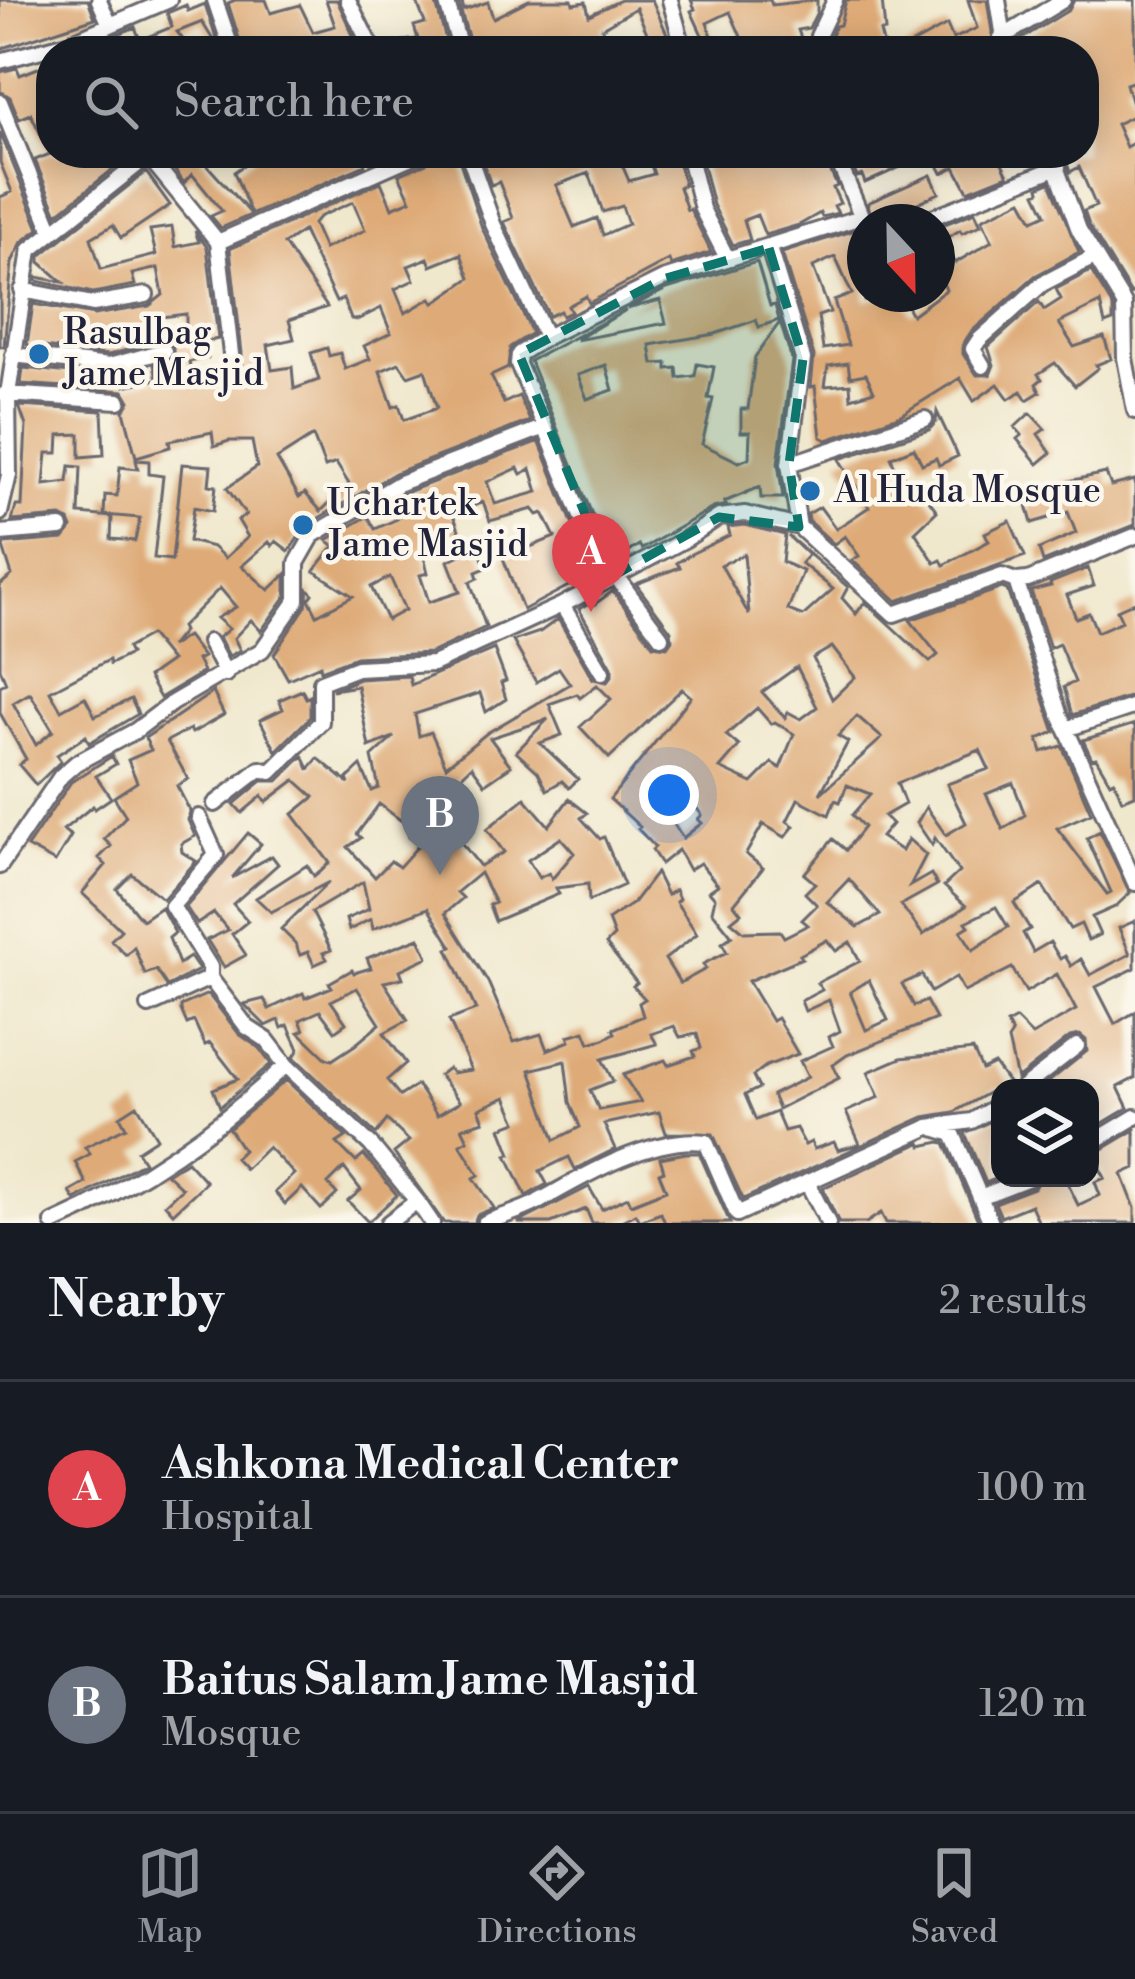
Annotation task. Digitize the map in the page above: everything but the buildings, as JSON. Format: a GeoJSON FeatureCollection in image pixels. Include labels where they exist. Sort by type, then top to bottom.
{"type":"FeatureCollection","features":[{"type":"Feature","properties":{"kind":"street"},"geometry":{"type":"LineString","coordinates":[[99,0],[110,25]]}},
{"type":"Feature","properties":{"kind":"street"},"geometry":{"type":"LineString","coordinates":[[84,36],[170,0]]}},
{"type":"Feature","properties":{"kind":"street"},"geometry":{"type":"LineString","coordinates":[[215,0],[227,36]]}},
{"type":"Feature","properties":{"kind":"street"},"geometry":{"type":"LineString","coordinates":[[348,0],[366,36]]}},
{"type":"Feature","properties":{"kind":"street"},"geometry":{"type":"LineString","coordinates":[[446,0],[457,36]]}},
{"type":"Feature","properties":{"kind":"street"},"geometry":{"type":"LineString","coordinates":[[670,0],[680,36]]}},
{"type":"Feature","properties":{"kind":"street"},"geometry":{"type":"LineString","coordinates":[[818,36],[835,0]]}},
{"type":"Feature","properties":{"kind":"street"},"geometry":{"type":"LineString","coordinates":[[998,0],[1003,36]]}},
{"type":"Feature","properties":{"kind":"street"},"geometry":{"type":"LineString","coordinates":[[1016,36],[1063,0]]}},
{"type":"Feature","properties":{"kind":"street"},"geometry":{"type":"LineString","coordinates":[[0,61],[36,51]]}},
{"type":"Feature","properties":{"kind":"street"},"geometry":{"type":"LineString","coordinates":[[0,101],[52,231]]}},
{"type":"Feature","properties":{"kind":"street"},"geometry":{"type":"LineString","coordinates":[[0,513],[9,475],[4,394],[30,250],[134,168]]}},
{"type":"Feature","properties":{"kind":"street"},"geometry":{"type":"LineString","coordinates":[[161,168],[218,242],[231,354]]}},
{"type":"Feature","properties":{"kind":"street"},"geometry":{"type":"LineString","coordinates":[[218,242],[386,168]]}},
{"type":"Feature","properties":{"kind":"street"},"geometry":{"type":"LineString","coordinates":[[473,168],[493,224],[545,337]]}},
{"type":"Feature","properties":{"kind":"street"},"geometry":{"type":"LineString","coordinates":[[692,168],[702,209],[726,256]]}},
{"type":"Feature","properties":{"kind":"street"},"geometry":{"type":"LineString","coordinates":[[841,168],[857,204]]}},
{"type":"Feature","properties":{"kind":"street"},"geometry":{"type":"LineString","coordinates":[[955,206],[1037,168]]}},
{"type":"Feature","properties":{"kind":"street"},"geometry":{"type":"LineString","coordinates":[[1057,168],[1079,230],[1124,304],[1125,358],[1135,410]]}},
{"type":"Feature","properties":{"kind":"street"},"geometry":{"type":"LineString","coordinates":[[662,637],[593,546],[518,358],[545,337],[663,279],[726,256],[847,225]]}},
{"type":"Feature","properties":{"kind":"street"},"geometry":{"type":"LineString","coordinates":[[769,248],[803,359],[789,464],[799,527]]}},
{"type":"Feature","properties":{"kind":"street"},"geometry":{"type":"LineString","coordinates":[[983,366],[973,349],[979,340],[1042,284],[1094,256]]}},
{"type":"Feature","properties":{"kind":"street"},"geometry":{"type":"LineString","coordinates":[[22,290],[93,304],[146,295]]}},
{"type":"Feature","properties":{"kind":"street"},"geometry":{"type":"LineString","coordinates":[[13,356],[109,366],[164,351]]}},
{"type":"Feature","properties":{"kind":"street"},"geometry":{"type":"LineString","coordinates":[[4,394],[119,401]]}},
{"type":"Feature","properties":{"kind":"street"},"geometry":{"type":"LineString","coordinates":[[789,464],[925,419]]}},
{"type":"Feature","properties":{"kind":"street"},"geometry":{"type":"LineString","coordinates":[[0,866],[76,763],[262,650],[297,600],[297,563],[313,535],[400,483],[544,427]]}},
{"type":"Feature","properties":{"kind":"street"},"geometry":{"type":"LineString","coordinates":[[215,803],[260,769],[271,772],[321,722],[320,682],[357,668],[433,664],[562,605],[719,517],[745,514],[799,527],[894,614],[1002,576],[1016,581],[1135,536]]}},
{"type":"Feature","properties":{"kind":"street"},"geometry":{"type":"LineString","coordinates":[[0,532],[61,528]]}},
{"type":"Feature","properties":{"kind":"street"},"geometry":{"type":"LineString","coordinates":[[1016,581],[1066,729],[1130,859],[1135,883]]}},
{"type":"Feature","properties":{"kind":"street"},"geometry":{"type":"LineString","coordinates":[[562,605],[602,671]]}},
{"type":"Feature","properties":{"kind":"street"},"geometry":{"type":"LineString","coordinates":[[209,642],[226,674]]}},
{"type":"Feature","properties":{"kind":"street"},"geometry":{"type":"LineString","coordinates":[[1066,729],[1135,706]]}},
{"type":"Feature","properties":{"kind":"street"},"geometry":{"type":"LineString","coordinates":[[199,817],[216,855],[172,911],[210,967],[210,977],[247,1028],[267,1040],[286,1065],[370,1145],[432,1223]]}},
{"type":"Feature","properties":{"kind":"street"},"geometry":{"type":"LineString","coordinates":[[149,1006],[210,977]]}},
{"type":"Feature","properties":{"kind":"street"},"geometry":{"type":"LineString","coordinates":[[1035,1079],[1077,1046]]}},
{"type":"Feature","properties":{"kind":"street"},"geometry":{"type":"LineString","coordinates":[[52,1223],[119,1190],[242,1108],[286,1065]]}},
{"type":"Feature","properties":{"kind":"street"},"geometry":{"type":"LineString","coordinates":[[485,1223],[634,1154],[679,1142],[706,1142],[736,1214],[929,1127],[972,1121],[991,1109]]}},
{"type":"Feature","properties":{"kind":"street"},"geometry":{"type":"LineString","coordinates":[[1099,1139],[1135,1117]]}},
{"type":"Feature","properties":{"kind":"street"},"geometry":{"type":"LineString","coordinates":[[929,1127],[953,1134],[992,1223]]}},
{"type":"Feature","properties":{"kind":"street"},"geometry":{"type":"LineString","coordinates":[[807,1182],[827,1223]]}},
{"type":"Feature","properties":{"kind":"street"},"geometry":{"type":"LineString","coordinates":[[980,1197],[1006,1187]]}},
{"type":"Feature","properties":{"kind":"street"},"geometry":{"type":"LineString","coordinates":[[388,1223],[417,1201]]}},
{"type":"Feature","properties":{"kind":"highlighted area"},"geometry":{"type":"Polygon","coordinates":[[[769,248],[803,359],[789,464],[799,527],[719,517],[611,577],[519,354],[663,279],[769,248]]]}},
{"type":"Feature","properties":{"kind":"place","name":"Rasulbag Jame Masjid"},"geometry":{"type":"Point","coordinates":[39,354]}},
{"type":"Feature","properties":{"kind":"place","name":"Al Huda Mosque"},"geometry":{"type":"Point","coordinates":[810,491]}},
{"type":"Feature","properties":{"kind":"place","name":"Uchartek Jame Masjid"},"geometry":{"type":"Point","coordinates":[303,525]}},
{"type":"Feature","properties":{"kind":"place","name":"Ashkona Medical Center"},"geometry":{"type":"Point","coordinates":[591,612]}},
{"type":"Feature","properties":{"kind":"place","name":"Baitus Salam Jame Masjid"},"geometry":{"type":"Point","coordinates":[440,875]}}]}
